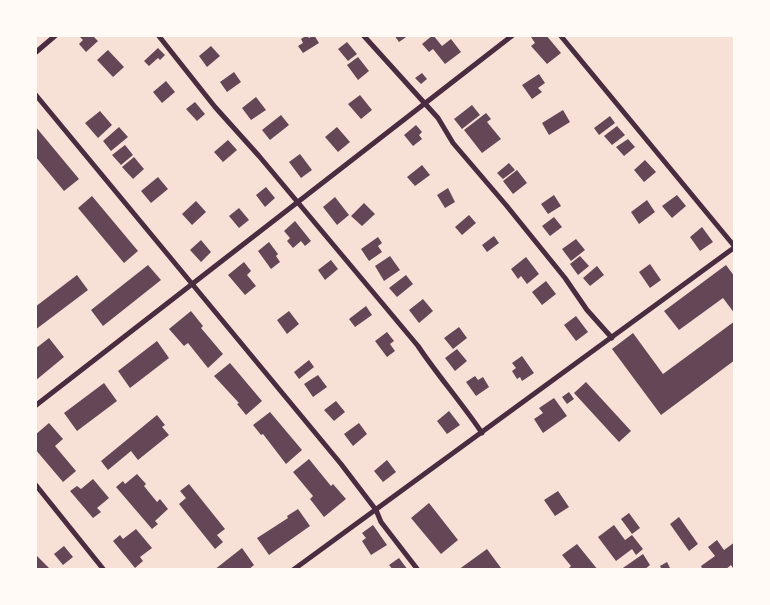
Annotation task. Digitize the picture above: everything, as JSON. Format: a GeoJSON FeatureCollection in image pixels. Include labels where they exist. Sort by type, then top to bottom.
{"type":"FeatureCollection","features":[{"type":"Feature","properties":{"kind":"street"},"geometry":{"type":"LineString","coordinates":[[35,53],[56,35]]}},
{"type":"Feature","properties":{"kind":"street"},"geometry":{"type":"LineString","coordinates":[[158,35],[215,107],[418,346],[482,433]]}},
{"type":"Feature","properties":{"kind":"street"},"geometry":{"type":"LineString","coordinates":[[363,35],[438,118],[453,143],[612,338]]}},
{"type":"Feature","properties":{"kind":"street"},"geometry":{"type":"LineString","coordinates":[[35,406],[513,35]]}},
{"type":"Feature","properties":{"kind":"street"},"geometry":{"type":"LineString","coordinates":[[293,570],[735,247],[561,35]]}},
{"type":"Feature","properties":{"kind":"street"},"geometry":{"type":"LineString","coordinates":[[35,94],[341,464],[418,570]]}},
{"type":"Feature","properties":{"kind":"street"},"geometry":{"type":"LineString","coordinates":[[35,484],[104,570]]}},
{"type":"Feature","properties":{"kind":"building"},"geometry":{"type":"Polygon","coordinates":[[[92,35],[98,41],[86,52],[79,44],[83,40],[80,37],[92,35]]]}},
{"type":"Feature","properties":{"kind":"building"},"geometry":{"type":"Polygon","coordinates":[[[307,35],[309,38],[314,35],[319,43],[303,53],[298,46],[303,43],[301,39],[307,35]]]}},
{"type":"Feature","properties":{"kind":"building"},"geometry":{"type":"Polygon","coordinates":[[[394,35],[409,35],[399,42],[394,35]]]}},
{"type":"Feature","properties":{"kind":"building"},"geometry":{"type":"Polygon","coordinates":[[[433,35],[442,46],[451,39],[461,52],[445,64],[433,49],[429,52],[422,44],[433,35]]]}},
{"type":"Feature","properties":{"kind":"building"},"geometry":{"type":"Polygon","coordinates":[[[546,35],[561,53],[547,64],[531,46],[535,43],[531,37],[546,35]]]}},
{"type":"Feature","properties":{"kind":"building"},"geometry":{"type":"Polygon","coordinates":[[[347,42],[357,54],[348,61],[338,49],[347,42]]]}},
{"type":"Feature","properties":{"kind":"building"},"geometry":{"type":"Polygon","coordinates":[[[211,46],[220,56],[207,67],[199,56],[211,46]]]}},
{"type":"Feature","properties":{"kind":"building"},"geometry":{"type":"Polygon","coordinates":[[[158,48],[165,55],[149,66],[144,61],[158,48]]]}},
{"type":"Feature","properties":{"kind":"building"},"geometry":{"type":"Polygon","coordinates":[[[108,50],[124,67],[113,77],[97,60],[108,50]]]}},
{"type":"Feature","properties":{"kind":"building"},"geometry":{"type":"Polygon","coordinates":[[[358,57],[369,71],[358,80],[347,65],[358,57]]]}},
{"type":"Feature","properties":{"kind":"building"},"geometry":{"type":"Polygon","coordinates":[[[234,72],[241,82],[227,92],[220,82],[234,72]]]}},
{"type":"Feature","properties":{"kind":"building"},"geometry":{"type":"Polygon","coordinates":[[[422,73],[427,79],[421,84],[415,78],[422,73]]]}},
{"type":"Feature","properties":{"kind":"building"},"geometry":{"type":"Polygon","coordinates":[[[539,74],[545,83],[538,88],[542,92],[532,99],[522,85],[539,74]]]}},
{"type":"Feature","properties":{"kind":"building"},"geometry":{"type":"Polygon","coordinates":[[[166,81],[175,92],[162,103],[153,92],[166,81]]]}},
{"type":"Feature","properties":{"kind":"building"},"geometry":{"type":"Polygon","coordinates":[[[360,95],[372,110],[361,119],[348,104],[360,95]]]}},
{"type":"Feature","properties":{"kind":"building"},"geometry":{"type":"Polygon","coordinates":[[[256,97],[266,110],[251,120],[242,108],[256,97]]]}},
{"type":"Feature","properties":{"kind":"building"},"geometry":{"type":"Polygon","coordinates":[[[195,102],[205,114],[197,121],[186,109],[195,102]]]}},
{"type":"Feature","properties":{"kind":"building"},"geometry":{"type":"Polygon","coordinates":[[[472,105],[480,115],[462,129],[454,119],[472,105]]]}},
{"type":"Feature","properties":{"kind":"building"},"geometry":{"type":"Polygon","coordinates":[[[563,110],[570,122],[549,135],[542,123],[563,110]]]}},
{"type":"Feature","properties":{"kind":"building"},"geometry":{"type":"Polygon","coordinates":[[[100,111],[112,125],[98,138],[85,123],[100,111]]]}},
{"type":"Feature","properties":{"kind":"building"},"geometry":{"type":"Polygon","coordinates":[[[486,113],[491,119],[487,122],[501,139],[482,153],[464,130],[486,113]]]}},
{"type":"Feature","properties":{"kind":"building"},"geometry":{"type":"Polygon","coordinates":[[[281,115],[289,125],[270,140],[262,130],[281,115]]]}},
{"type":"Feature","properties":{"kind":"building"},"geometry":{"type":"Polygon","coordinates":[[[610,116],[615,123],[599,135],[594,128],[610,116]]]}},
{"type":"Feature","properties":{"kind":"building"},"geometry":{"type":"Polygon","coordinates":[[[416,125],[422,132],[419,135],[422,139],[413,146],[404,135],[416,125]]]}},
{"type":"Feature","properties":{"kind":"building"},"geometry":{"type":"Polygon","coordinates":[[[35,126],[79,179],[64,191],[35,156],[35,126]]]}},
{"type":"Feature","properties":{"kind":"building"},"geometry":{"type":"Polygon","coordinates":[[[617,126],[625,135],[612,145],[604,136],[617,126]]]}},
{"type":"Feature","properties":{"kind":"building"},"geometry":{"type":"Polygon","coordinates":[[[119,127],[128,137],[111,151],[103,141],[119,127]]]}},
{"type":"Feature","properties":{"kind":"building"},"geometry":{"type":"Polygon","coordinates":[[[337,127],[350,142],[338,152],[325,137],[337,127]]]}},
{"type":"Feature","properties":{"kind":"building"},"geometry":{"type":"Polygon","coordinates":[[[628,139],[635,147],[624,156],[616,147],[628,139]]]}},
{"type":"Feature","properties":{"kind":"building"},"geometry":{"type":"Polygon","coordinates":[[[228,140],[237,150],[223,162],[214,152],[228,140]]]}},
{"type":"Feature","properties":{"kind":"building"},"geometry":{"type":"Polygon","coordinates":[[[125,145],[133,155],[121,165],[112,155],[125,145]]]}},
{"type":"Feature","properties":{"kind":"building"},"geometry":{"type":"Polygon","coordinates":[[[300,154],[312,170],[301,178],[289,162],[300,154]]]}},
{"type":"Feature","properties":{"kind":"building"},"geometry":{"type":"Polygon","coordinates":[[[134,157],[144,169],[133,179],[122,167],[134,157]]]}},
{"type":"Feature","properties":{"kind":"building"},"geometry":{"type":"Polygon","coordinates":[[[645,160],[656,172],[644,182],[634,170],[645,160]]]}},
{"type":"Feature","properties":{"kind":"building"},"geometry":{"type":"Polygon","coordinates":[[[509,163],[515,170],[503,179],[497,173],[509,163]]]}},
{"type":"Feature","properties":{"kind":"building"},"geometry":{"type":"Polygon","coordinates":[[[422,165],[430,175],[415,186],[407,177],[422,165]]]}},
{"type":"Feature","properties":{"kind":"building"},"geometry":{"type":"Polygon","coordinates":[[[517,170],[527,183],[513,194],[503,181],[517,170]]]}},
{"type":"Feature","properties":{"kind":"building"},"geometry":{"type":"Polygon","coordinates":[[[158,177],[168,189],[151,203],[141,191],[158,177]]]}},
{"type":"Feature","properties":{"kind":"building"},"geometry":{"type":"Polygon","coordinates":[[[266,187],[275,198],[265,207],[256,195],[266,187]]]}},
{"type":"Feature","properties":{"kind":"building"},"geometry":{"type":"Polygon","coordinates":[[[448,188],[455,202],[445,208],[437,195],[448,188]]]}},
{"type":"Feature","properties":{"kind":"building"},"geometry":{"type":"Polygon","coordinates":[[[554,195],[561,206],[548,214],[541,204],[554,195]]]}},
{"type":"Feature","properties":{"kind":"building"},"geometry":{"type":"Polygon","coordinates":[[[677,195],[686,206],[672,218],[662,206],[677,195]]]}},
{"type":"Feature","properties":{"kind":"building"},"geometry":{"type":"Polygon","coordinates":[[[92,196],[138,251],[124,263],[78,208],[92,196]]]}},
{"type":"Feature","properties":{"kind":"building"},"geometry":{"type":"Polygon","coordinates":[[[335,197],[349,215],[337,225],[323,207],[335,197]]]}},
{"type":"Feature","properties":{"kind":"building"},"geometry":{"type":"Polygon","coordinates":[[[647,200],[655,212],[639,224],[631,212],[647,200]]]}},
{"type":"Feature","properties":{"kind":"building"},"geometry":{"type":"Polygon","coordinates":[[[196,201],[206,212],[192,225],[182,214],[196,201]]]}},
{"type":"Feature","properties":{"kind":"building"},"geometry":{"type":"Polygon","coordinates":[[[364,203],[375,214],[362,226],[351,216],[364,203]]]}},
{"type":"Feature","properties":{"kind":"building"},"geometry":{"type":"Polygon","coordinates":[[[239,208],[249,220],[239,228],[229,216],[239,208]]]}},
{"type":"Feature","properties":{"kind":"building"},"geometry":{"type":"Polygon","coordinates":[[[469,215],[476,223],[462,235],[455,227],[469,215]]]}},
{"type":"Feature","properties":{"kind":"building"},"geometry":{"type":"Polygon","coordinates":[[[554,217],[562,227],[550,236],[542,226],[554,217]]]}},
{"type":"Feature","properties":{"kind":"building"},"geometry":{"type":"Polygon","coordinates":[[[295,221],[311,241],[305,246],[301,241],[293,248],[284,231],[295,221]]]}},
{"type":"Feature","properties":{"kind":"building"},"geometry":{"type":"Polygon","coordinates":[[[702,227],[713,242],[700,251],[690,237],[702,227]]]}},
{"type":"Feature","properties":{"kind":"building"},"geometry":{"type":"Polygon","coordinates":[[[494,236],[499,243],[487,252],[482,245],[494,236]]]}},
{"type":"Feature","properties":{"kind":"building"},"geometry":{"type":"Polygon","coordinates":[[[378,237],[382,243],[378,246],[382,252],[369,261],[361,249],[378,237]]]}},
{"type":"Feature","properties":{"kind":"building"},"geometry":{"type":"Polygon","coordinates":[[[576,239],[585,250],[571,261],[562,249],[576,239]]]}},
{"type":"Feature","properties":{"kind":"building"},"geometry":{"type":"Polygon","coordinates":[[[201,240],[211,252],[201,262],[190,250],[201,240]]]}},
{"type":"Feature","properties":{"kind":"building"},"geometry":{"type":"Polygon","coordinates":[[[269,242],[278,254],[276,256],[280,262],[271,269],[258,251],[269,242]]]}},
{"type":"Feature","properties":{"kind":"building"},"geometry":{"type":"Polygon","coordinates":[[[390,256],[400,270],[384,281],[375,266],[390,256]]]}},
{"type":"Feature","properties":{"kind":"building"},"geometry":{"type":"Polygon","coordinates":[[[580,256],[589,266],[578,275],[570,264],[580,256]]]}},
{"type":"Feature","properties":{"kind":"building"},"geometry":{"type":"Polygon","coordinates":[[[526,257],[539,274],[527,284],[521,276],[518,279],[511,269],[526,257]]]}},
{"type":"Feature","properties":{"kind":"building"},"geometry":{"type":"Polygon","coordinates":[[[331,260],[338,269],[325,280],[318,270],[331,260]]]}},
{"type":"Feature","properties":{"kind":"building"},"geometry":{"type":"Polygon","coordinates":[[[244,262],[251,271],[247,275],[256,286],[245,295],[228,275],[244,262]]]}},
{"type":"Feature","properties":{"kind":"building"},"geometry":{"type":"Polygon","coordinates":[[[650,264],[661,280],[650,288],[639,272],[650,264]]]}},
{"type":"Feature","properties":{"kind":"building"},"geometry":{"type":"Polygon","coordinates":[[[148,265],[161,280],[103,326],[91,310],[148,265]]]}},
{"type":"Feature","properties":{"kind":"building"},"geometry":{"type":"Polygon","coordinates":[[[726,265],[735,277],[735,314],[723,298],[679,330],[664,311],[726,265]]]}},
{"type":"Feature","properties":{"kind":"building"},"geometry":{"type":"Polygon","coordinates":[[[597,266],[604,275],[590,286],[583,278],[597,266]]]}},
{"type":"Feature","properties":{"kind":"building"},"geometry":{"type":"Polygon","coordinates":[[[77,275],[88,290],[35,330],[35,307],[77,275]]]}},
{"type":"Feature","properties":{"kind":"building"},"geometry":{"type":"Polygon","coordinates":[[[406,275],[413,284],[397,297],[389,288],[406,275]]]}},
{"type":"Feature","properties":{"kind":"building"},"geometry":{"type":"Polygon","coordinates":[[[546,281],[556,294],[542,305],[532,292],[546,281]]]}},
{"type":"Feature","properties":{"kind":"building"},"geometry":{"type":"Polygon","coordinates":[[[423,299],[433,311],[419,323],[409,310],[423,299]]]}},
{"type":"Feature","properties":{"kind":"building"},"geometry":{"type":"Polygon","coordinates":[[[366,306],[372,315],[355,327],[349,319],[366,306]]]}},
{"type":"Feature","properties":{"kind":"building"},"geometry":{"type":"Polygon","coordinates":[[[191,311],[203,326],[201,328],[223,354],[208,368],[188,343],[184,346],[169,329],[191,311]]]}},
{"type":"Feature","properties":{"kind":"building"},"geometry":{"type":"Polygon","coordinates":[[[289,311],[299,324],[287,334],[277,320],[289,311]]]}},
{"type":"Feature","properties":{"kind":"building"},"geometry":{"type":"Polygon","coordinates":[[[576,316],[588,332],[576,341],[564,325],[576,316]]]}},
{"type":"Feature","properties":{"kind":"building"},"geometry":{"type":"Polygon","coordinates":[[[735,321],[735,360],[661,415],[612,349],[633,333],[663,374],[735,321]]]}},
{"type":"Feature","properties":{"kind":"building"},"geometry":{"type":"Polygon","coordinates":[[[459,327],[467,338],[453,349],[444,338],[459,327]]]}},
{"type":"Feature","properties":{"kind":"building"},"geometry":{"type":"Polygon","coordinates":[[[387,332],[394,341],[390,344],[395,351],[387,357],[375,341],[387,332]]]}},
{"type":"Feature","properties":{"kind":"building"},"geometry":{"type":"Polygon","coordinates":[[[49,338],[64,357],[35,381],[35,349],[49,338]]]}},
{"type":"Feature","properties":{"kind":"building"},"geometry":{"type":"Polygon","coordinates":[[[157,341],[169,358],[130,388],[118,371],[157,341]]]}},
{"type":"Feature","properties":{"kind":"building"},"geometry":{"type":"Polygon","coordinates":[[[457,349],[467,361],[455,371],[445,358],[457,349]]]}},
{"type":"Feature","properties":{"kind":"building"},"geometry":{"type":"Polygon","coordinates":[[[522,356],[534,373],[522,381],[520,377],[517,379],[512,371],[516,368],[512,363],[522,356]]]}},
{"type":"Feature","properties":{"kind":"building"},"geometry":{"type":"Polygon","coordinates":[[[309,360],[314,367],[299,379],[294,372],[309,360]]]}},
{"type":"Feature","properties":{"kind":"building"},"geometry":{"type":"Polygon","coordinates":[[[230,363],[262,401],[246,415],[237,404],[239,403],[214,376],[230,363]]]}},
{"type":"Feature","properties":{"kind":"building"},"geometry":{"type":"Polygon","coordinates":[[[318,375],[327,387],[313,397],[304,384],[318,375]]]}},
{"type":"Feature","properties":{"kind":"building"},"geometry":{"type":"Polygon","coordinates":[[[475,376],[478,380],[483,377],[489,387],[476,396],[466,382],[475,376]]]}},
{"type":"Feature","properties":{"kind":"building"},"geometry":{"type":"Polygon","coordinates":[[[586,382],[631,431],[619,442],[574,393],[586,382]]]}},
{"type":"Feature","properties":{"kind":"building"},"geometry":{"type":"Polygon","coordinates":[[[104,383],[117,401],[77,431],[64,413],[104,383]]]}},
{"type":"Feature","properties":{"kind":"building"},"geometry":{"type":"Polygon","coordinates":[[[569,392],[574,399],[567,404],[562,397],[569,392]]]}},
{"type":"Feature","properties":{"kind":"building"},"geometry":{"type":"Polygon","coordinates":[[[554,398],[567,416],[543,433],[534,419],[543,413],[539,408],[554,398]]]}},
{"type":"Feature","properties":{"kind":"building"},"geometry":{"type":"Polygon","coordinates":[[[336,401],[345,412],[334,421],[324,410],[336,401]]]}},
{"type":"Feature","properties":{"kind":"building"},"geometry":{"type":"Polygon","coordinates":[[[449,411],[460,425],[447,434],[437,421],[449,411]]]}},
{"type":"Feature","properties":{"kind":"building"},"geometry":{"type":"Polygon","coordinates":[[[270,412],[302,450],[286,464],[253,425],[270,412]]]}},
{"type":"Feature","properties":{"kind":"building"},"geometry":{"type":"Polygon","coordinates":[[[157,415],[169,435],[138,460],[131,451],[108,470],[101,461],[157,415]]]}},
{"type":"Feature","properties":{"kind":"building"},"geometry":{"type":"Polygon","coordinates":[[[49,423],[63,439],[55,446],[76,471],[63,482],[35,449],[35,435],[49,423]]]}},
{"type":"Feature","properties":{"kind":"building"},"geometry":{"type":"Polygon","coordinates":[[[359,423],[367,434],[353,446],[344,434],[359,423]]]}},
{"type":"Feature","properties":{"kind":"building"},"geometry":{"type":"Polygon","coordinates":[[[309,459],[331,486],[333,484],[346,499],[324,517],[310,499],[313,496],[293,472],[309,459]]]}},
{"type":"Feature","properties":{"kind":"building"},"geometry":{"type":"Polygon","coordinates":[[[387,460],[396,472],[383,482],[374,471],[387,460]]]}},
{"type":"Feature","properties":{"kind":"building"},"geometry":{"type":"Polygon","coordinates":[[[137,474],[157,502],[160,499],[168,509],[155,521],[158,524],[152,529],[116,487],[123,481],[125,484],[137,474]]]}},
{"type":"Feature","properties":{"kind":"building"},"geometry":{"type":"Polygon","coordinates":[[[93,479],[109,498],[97,508],[101,512],[93,518],[70,491],[77,486],[81,489],[93,479]]]}},
{"type":"Feature","properties":{"kind":"building"},"geometry":{"type":"Polygon","coordinates":[[[189,484],[225,529],[217,535],[223,542],[215,549],[179,504],[186,498],[180,491],[189,484]]]}},
{"type":"Feature","properties":{"kind":"building"},"geometry":{"type":"Polygon","coordinates":[[[558,491],[569,507],[555,516],[544,500],[558,491]]]}},
{"type":"Feature","properties":{"kind":"building"},"geometry":{"type":"Polygon","coordinates":[[[429,503],[458,540],[441,554],[411,518],[429,503]]]}},
{"type":"Feature","properties":{"kind":"building"},"geometry":{"type":"Polygon","coordinates":[[[298,509],[310,526],[269,555],[257,538],[298,509]]]}},
{"type":"Feature","properties":{"kind":"building"},"geometry":{"type":"Polygon","coordinates":[[[629,513],[640,528],[632,534],[621,519],[629,513]]]}},
{"type":"Feature","properties":{"kind":"building"},"geometry":{"type":"Polygon","coordinates":[[[679,517],[698,544],[689,551],[670,524],[679,517]]]}},
{"type":"Feature","properties":{"kind":"building"},"geometry":{"type":"Polygon","coordinates":[[[373,525],[387,545],[371,555],[362,541],[366,538],[362,533],[373,525]]]}},
{"type":"Feature","properties":{"kind":"building"},"geometry":{"type":"Polygon","coordinates":[[[614,525],[625,540],[632,535],[643,549],[636,555],[632,549],[616,561],[598,537],[614,525]]]}},
{"type":"Feature","properties":{"kind":"building"},"geometry":{"type":"Polygon","coordinates":[[[136,529],[152,548],[140,557],[143,561],[135,568],[113,541],[120,535],[123,539],[136,529]]]}},
{"type":"Feature","properties":{"kind":"building"},"geometry":{"type":"Polygon","coordinates":[[[717,540],[724,550],[735,542],[735,567],[731,565],[725,570],[703,570],[701,566],[715,556],[708,547],[717,540]]]}},
{"type":"Feature","properties":{"kind":"building"},"geometry":{"type":"Polygon","coordinates":[[[577,544],[598,570],[567,570],[571,566],[562,555],[577,544]]]}},
{"type":"Feature","properties":{"kind":"building"},"geometry":{"type":"Polygon","coordinates":[[[64,546],[73,557],[63,565],[54,554],[64,546]]]}},
{"type":"Feature","properties":{"kind":"building"},"geometry":{"type":"Polygon","coordinates":[[[242,548],[254,565],[248,570],[214,570],[242,548]]]}},
{"type":"Feature","properties":{"kind":"building"},"geometry":{"type":"Polygon","coordinates":[[[487,549],[501,568],[499,570],[458,570],[487,549]]]}},
{"type":"Feature","properties":{"kind":"building"},"geometry":{"type":"Polygon","coordinates":[[[35,554],[51,570],[35,570],[35,554]]]}},
{"type":"Feature","properties":{"kind":"building"},"geometry":{"type":"Polygon","coordinates":[[[643,554],[650,565],[644,570],[620,570],[643,554]]]}},
{"type":"Feature","properties":{"kind":"building"},"geometry":{"type":"Polygon","coordinates":[[[399,558],[408,570],[393,570],[389,565],[399,558]]]}},
{"type":"Feature","properties":{"kind":"building"},"geometry":{"type":"Polygon","coordinates":[[[667,562],[671,570],[662,570],[660,566],[667,562]]]}}]}
